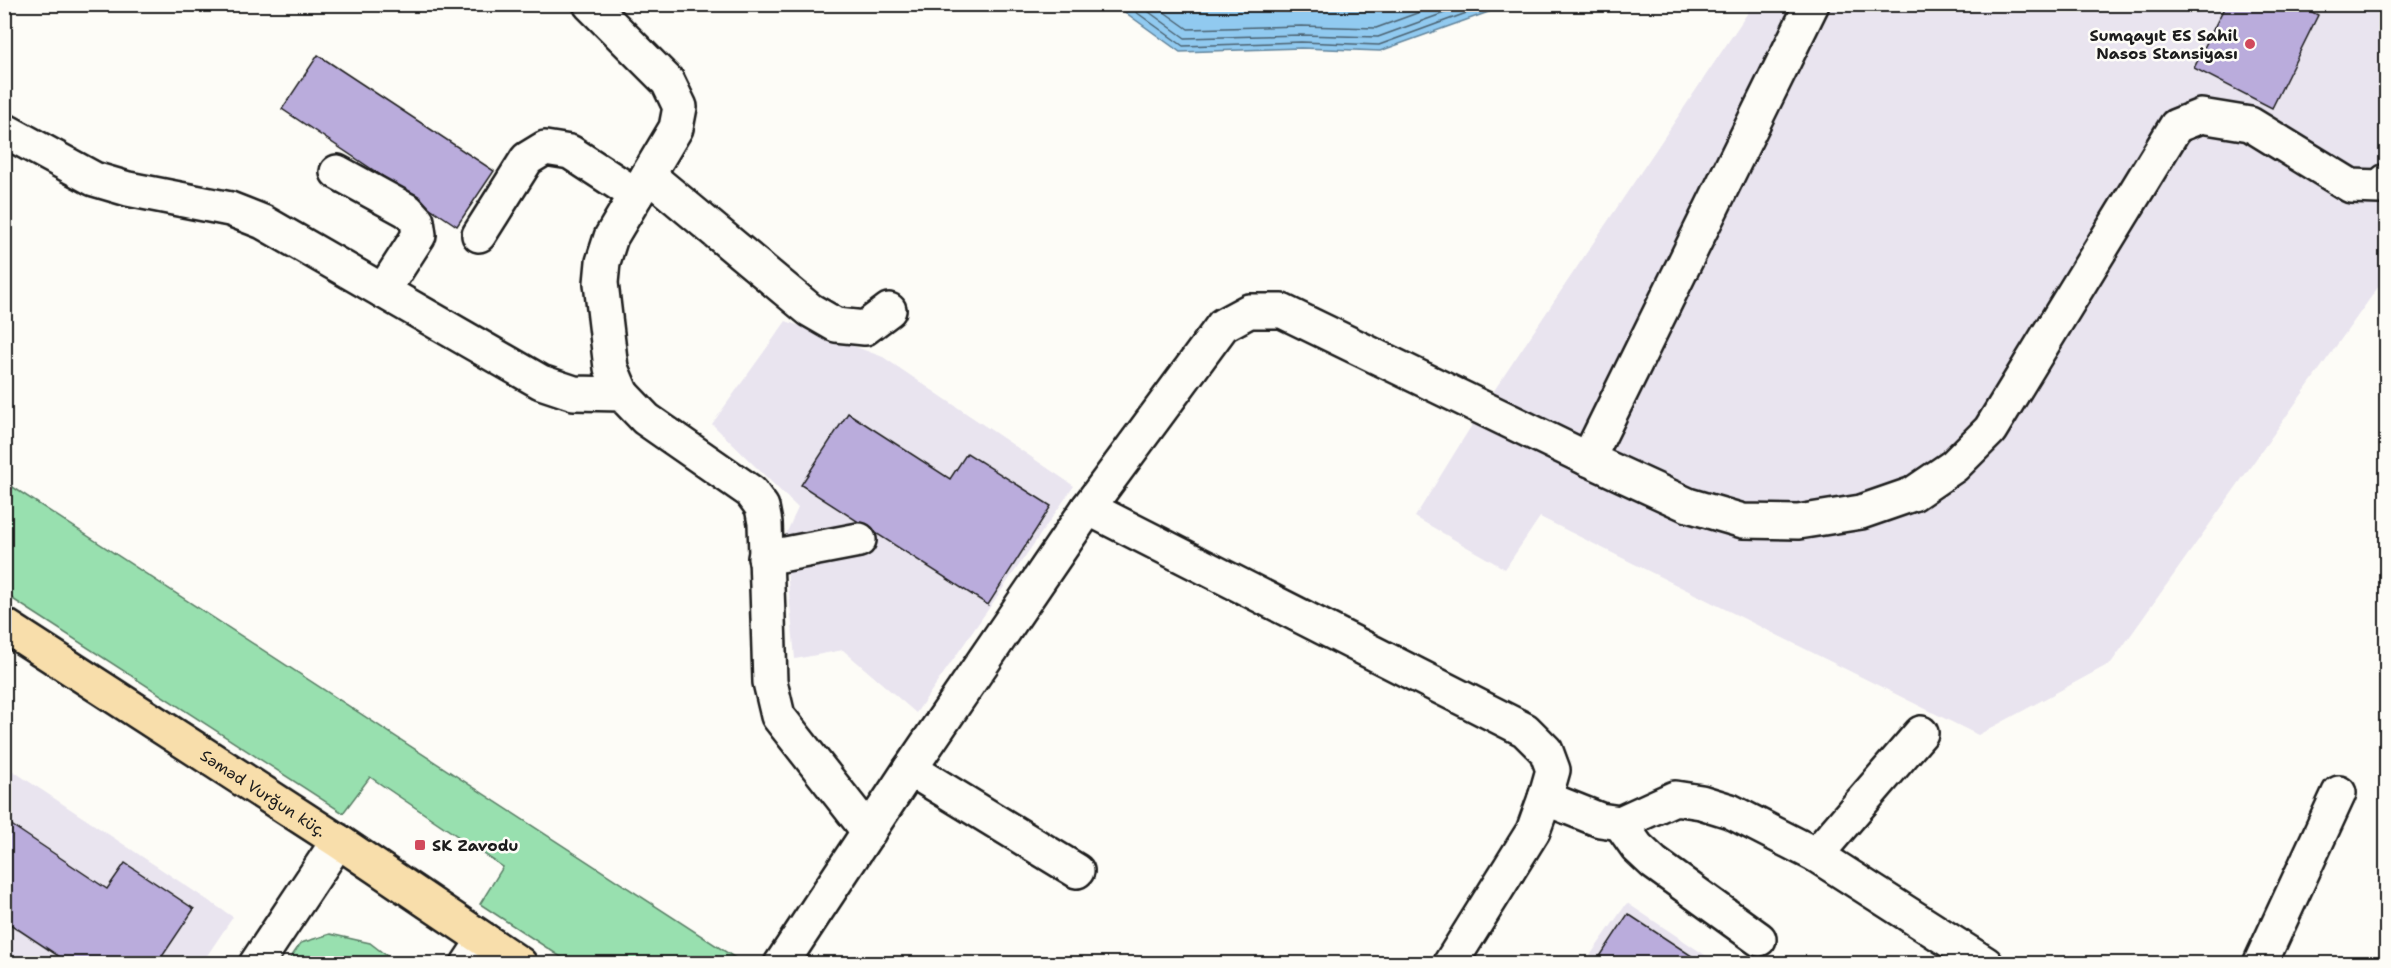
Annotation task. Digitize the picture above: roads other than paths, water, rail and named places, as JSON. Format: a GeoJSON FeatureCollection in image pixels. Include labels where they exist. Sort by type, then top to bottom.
{"type":"FeatureCollection","features":[{"type":"Feature","properties":{"kind":"main road","name":"Səməd Vurğun küç."},"geometry":{"type":"LineString","coordinates":[[4,625],[338,841],[476,952],[520,963]]}},
{"type":"Feature","properties":{"kind":"street"},"geometry":{"type":"LineString","coordinates":[[590,4],[668,82],[680,107],[676,128],[611,237],[603,262],[601,283],[611,368],[622,394],[646,419],[751,492],[762,507],[765,523],[770,681],[778,716],[869,832]]}},
{"type":"Feature","properties":{"kind":"street"},"geometry":{"type":"LineString","coordinates":[[1587,459],[1812,4]]}},
{"type":"Feature","properties":{"kind":"street"},"geometry":{"type":"LineString","coordinates":[[781,963],[1088,508],[1223,325],[1248,311],[1282,311],[1587,459],[1689,505],[1743,521],[1798,522],[1861,512],[1913,494],[1954,466],[1990,430],[2176,126],[2202,116],[2250,124],[2351,186],[2380,187],[2386,181]]}},
{"type":"Feature","properties":{"kind":"street"},"geometry":{"type":"LineString","coordinates":[[4,130],[94,179],[128,189],[230,209],[263,222],[541,382],[574,393],[622,394]]}},
{"type":"Feature","properties":{"kind":"street"},"geometry":{"type":"LineString","coordinates":[[479,235],[527,159],[544,148],[570,152],[642,185],[810,310],[836,325],[865,328],[889,310]]}},
{"type":"Feature","properties":{"kind":"street"},"geometry":{"type":"LineString","coordinates":[[337,172],[408,211],[417,221],[419,235],[382,291]]}},
{"type":"Feature","properties":{"kind":"street"},"geometry":{"type":"LineString","coordinates":[[1088,508],[1525,730],[1546,751],[1552,770],[1533,831],[1450,963]]}},
{"type":"Feature","properties":{"kind":"street"},"geometry":{"type":"LineString","coordinates":[[765,558],[859,540]]}},
{"type":"Feature","properties":{"kind":"street"},"geometry":{"type":"LineString","coordinates":[[1816,855],[1921,733]]}},
{"type":"Feature","properties":{"kind":"street"},"geometry":{"type":"LineString","coordinates":[[910,770],[1077,871]]}},
{"type":"Feature","properties":{"kind":"street"},"geometry":{"type":"LineString","coordinates":[[2260,963],[2340,793]]}},
{"type":"Feature","properties":{"kind":"street"},"geometry":{"type":"LineString","coordinates":[[1545,798],[1600,820],[1620,823],[1675,798],[1701,802],[1730,811],[1816,855],[1986,963]]}},
{"type":"Feature","properties":{"kind":"street"},"geometry":{"type":"LineString","coordinates":[[1620,823],[1637,847],[1654,862],[1759,939]]}},
{"type":"Feature","properties":{"kind":"street"},"geometry":{"type":"LineString","coordinates":[[256,963],[338,841]]}},
{"type":"Feature","properties":{"kind":"water"},"geometry":{"type":"Polygon","coordinates":[[[1115,5],[1508,5],[1380,51],[1301,48],[1180,52],[1115,5]]]}},
{"type":"Feature","properties":{"kind":"place","name":"Sumqayıt ES Sahil Nasos Stansiyası"},"geometry":{"type":"Point","coordinates":[2250,44]}},
{"type":"Feature","properties":{"kind":"place","name":"SK Zavodu"},"geometry":{"type":"Point","coordinates":[420,845]}}]}
